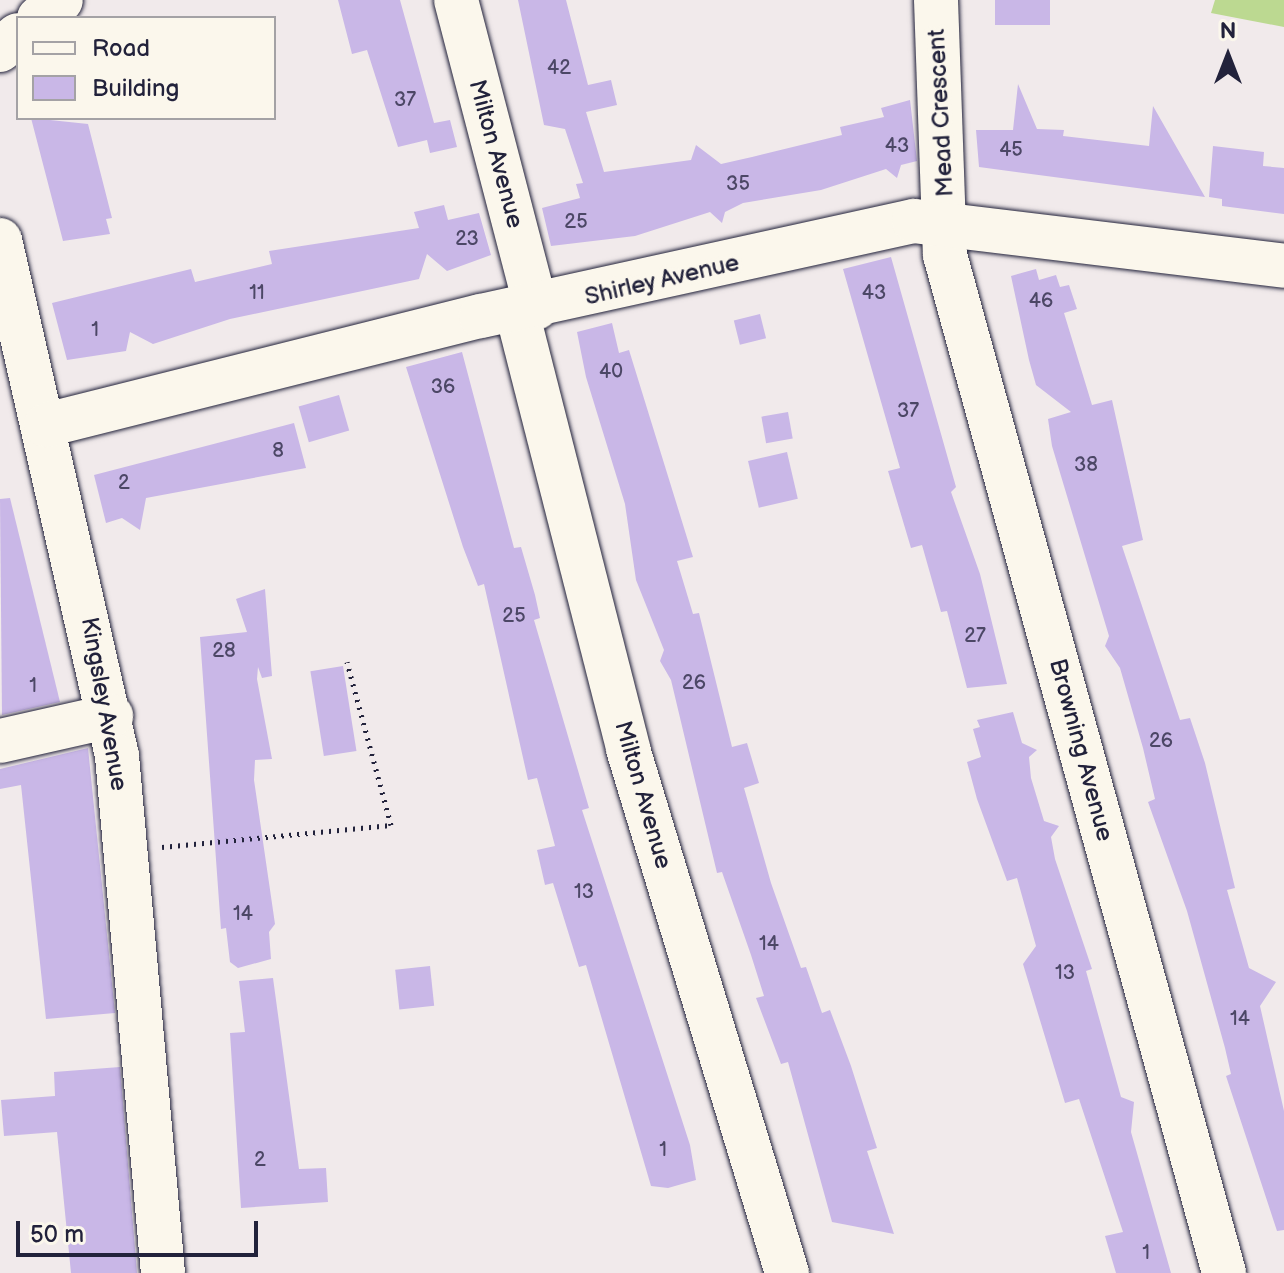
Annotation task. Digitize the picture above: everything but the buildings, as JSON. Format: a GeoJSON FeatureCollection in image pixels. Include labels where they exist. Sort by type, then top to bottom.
{"type":"FeatureCollection","features":[{"type":"Feature","properties":{"kind":"street"},"geometry":{"type":"LineString","coordinates":[[41,16],[61,0]]}},
{"type":"Feature","properties":{"kind":"street","name":"Milton Avenue"},"geometry":{"type":"LineString","coordinates":[[456,0],[628,749],[787,1273]]}},
{"type":"Feature","properties":{"kind":"street","name":"Mead Crescent"},"geometry":{"type":"LineString","coordinates":[[936,0],[948,193],[943,226]]}},
{"type":"Feature","properties":{"kind":"street"},"geometry":{"type":"LineString","coordinates":[[0,50],[16,37]]}},
{"type":"Feature","properties":{"kind":"street","name":"Shirley Avenue"},"geometry":{"type":"LineString","coordinates":[[46,425],[914,221],[943,226],[1041,232],[1284,266]]}},
{"type":"Feature","properties":{"kind":"street","name":"Browning Avenue"},"geometry":{"type":"LineString","coordinates":[[943,226],[945,255],[1224,1273]]}},
{"type":"Feature","properties":{"kind":"street","name":"Kingsley Avenue"},"geometry":{"type":"LineString","coordinates":[[0,240],[46,425],[111,716],[163,1273]]}},
{"type":"Feature","properties":{"kind":"street"},"geometry":{"type":"LineString","coordinates":[[0,741],[111,716]]}},
{"type":"Feature","properties":{"kind":"path"},"geometry":{"type":"LineString","coordinates":[[125,850],[391,825],[347,662]]}},
{"type":"Feature","properties":{"kind":"green space"},"geometry":{"type":"Polygon","coordinates":[[[1215,0],[1284,0],[1284,27],[1211,13],[1215,0]]]}}]}
